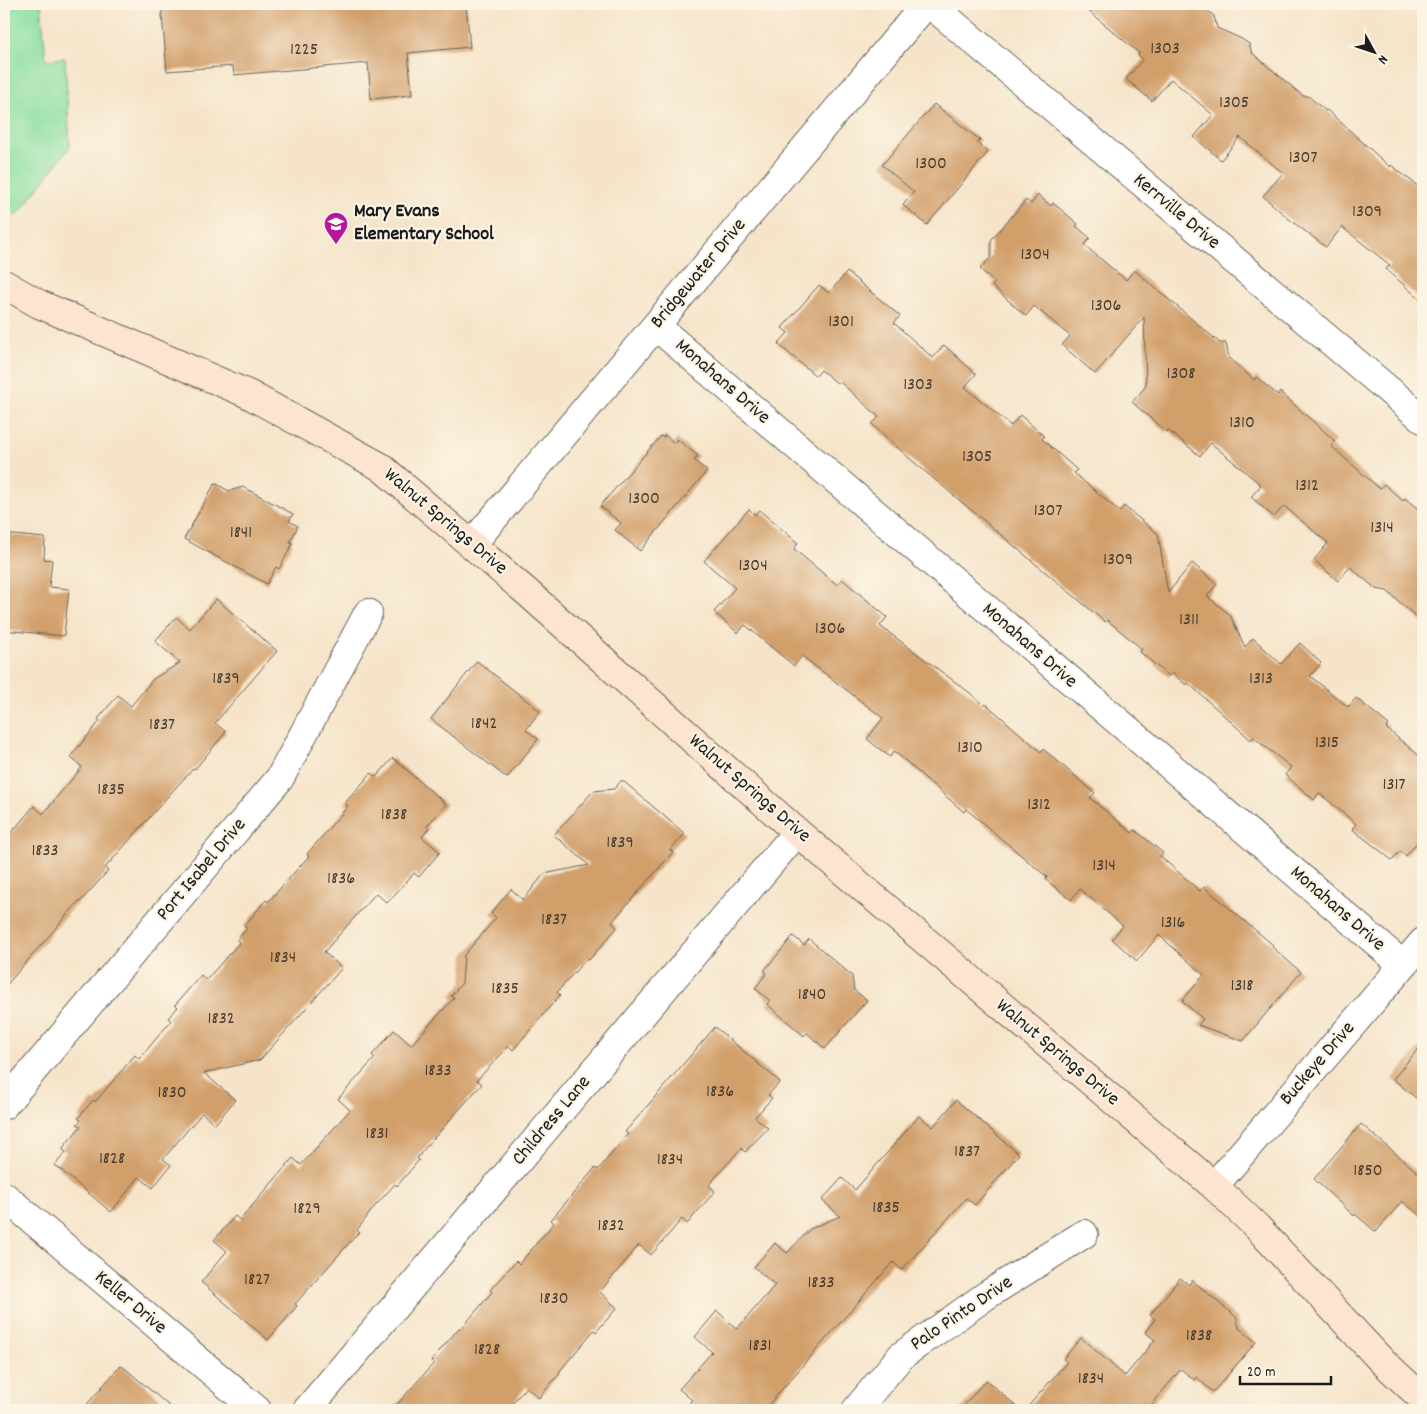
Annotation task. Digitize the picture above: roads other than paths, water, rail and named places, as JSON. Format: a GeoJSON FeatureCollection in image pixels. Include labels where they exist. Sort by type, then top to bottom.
{"type":"FeatureCollection","features":[{"type":"Feature","properties":{"kind":"street","name":"Bridgewater Drive"},"geometry":{"type":"LineString","coordinates":[[472,544],[928,4]]}},
{"type":"Feature","properties":{"kind":"street","name":"Kerrville Drive"},"geometry":{"type":"LineString","coordinates":[[928,4],[1423,419]]}},
{"type":"Feature","properties":{"kind":"street","name":"Walnut Springs Drive"},"geometry":{"type":"LineString","coordinates":[[4,284],[38,304],[248,394],[381,467],[472,544],[797,832],[1214,1186],[1257,1227],[1379,1358],[1423,1399]]}},
{"type":"Feature","properties":{"kind":"street","name":"Monahans Drive"},"geometry":{"type":"LineString","coordinates":[[656,326],[1403,966]]}},
{"type":"Feature","properties":{"kind":"street","name":"Port Isabel Drive"},"geometry":{"type":"LineString","coordinates":[[4,1105],[280,778],[368,613]]}},
{"type":"Feature","properties":{"kind":"street","name":"Childress Lane"},"geometry":{"type":"LineString","coordinates":[[307,1410],[797,832]]}},
{"type":"Feature","properties":{"kind":"street","name":"Buckeye Drive"},"geometry":{"type":"LineString","coordinates":[[1214,1186],[1423,942]]}},
{"type":"Feature","properties":{"kind":"street","name":"Keller Drive"},"geometry":{"type":"LineString","coordinates":[[4,1196],[256,1410]]}},
{"type":"Feature","properties":{"kind":"street","name":"Palo Pinto Drive"},"geometry":{"type":"LineString","coordinates":[[856,1410],[901,1356],[987,1295],[1084,1234]]}},
{"type":"Feature","properties":{"kind":"place","name":"Mary Evans Elementary School"},"geometry":{"type":"Point","coordinates":[336,245]}}]}
